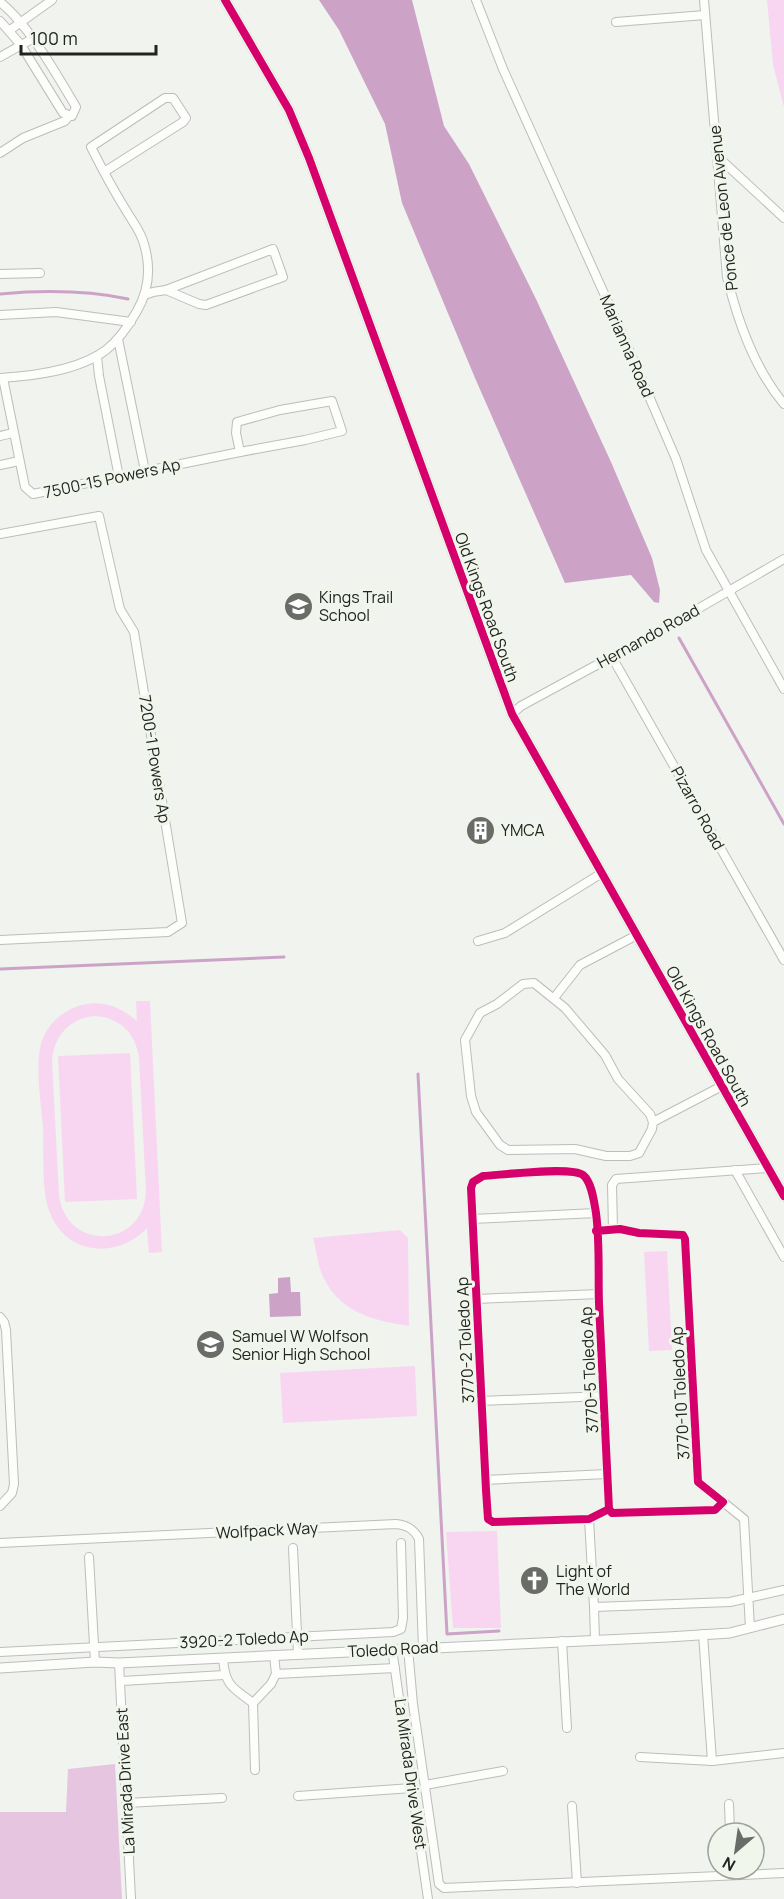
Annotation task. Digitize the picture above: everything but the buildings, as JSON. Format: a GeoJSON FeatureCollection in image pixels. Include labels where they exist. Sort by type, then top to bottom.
{"type":"FeatureCollection","features":[{"type":"Feature","properties":{"kind":"street"},"geometry":{"type":"LineString","coordinates":[[10,30],[52,0]]}},
{"type":"Feature","properties":{"kind":"street","name":"Old Kings Road South"},"geometry":{"type":"LineString","coordinates":[[225,0],[289,110],[309,158],[512,714],[784,1196]]}},
{"type":"Feature","properties":{"kind":"street","name":"Marianna Road"},"geometry":{"type":"LineString","coordinates":[[476,0],[503,69],[676,459],[706,550],[784,689]]}},
{"type":"Feature","properties":{"kind":"street","name":"Ponce de Leon Avenue"},"geometry":{"type":"LineString","coordinates":[[704,0],[724,258],[732,299],[751,351],[784,405]]}},
{"type":"Feature","properties":{"kind":"street"},"geometry":{"type":"LineString","coordinates":[[0,2],[15,15],[76,107],[74,114],[65,121],[23,138],[0,153]]}},
{"type":"Feature","properties":{"kind":"street"},"geometry":{"type":"LineString","coordinates":[[616,22],[705,15]]}},
{"type":"Feature","properties":{"kind":"street"},"geometry":{"type":"LineString","coordinates":[[0,21],[21,45],[63,113],[69,116]]}},
{"type":"Feature","properties":{"kind":"street"},"geometry":{"type":"LineString","coordinates":[[0,57],[32,39]]}},
{"type":"Feature","properties":{"kind":"street"},"geometry":{"type":"LineString","coordinates":[[1,378],[53,372],[97,356],[117,339],[131,322],[145,295],[148,270],[142,238],[104,172],[91,147],[165,98],[173,98],[186,118],[183,122],[104,172]]}},
{"type":"Feature","properties":{"kind":"street"},"geometry":{"type":"LineString","coordinates":[[717,156],[784,218]]}},
{"type":"Feature","properties":{"kind":"street"},"geometry":{"type":"LineString","coordinates":[[145,295],[166,290],[273,249],[283,277],[206,305],[166,290]]}},
{"type":"Feature","properties":{"kind":"street"},"geometry":{"type":"LineString","coordinates":[[0,274],[40,273]]}},
{"type":"Feature","properties":{"kind":"street"},"geometry":{"type":"LineString","coordinates":[[0,315],[56,312],[131,322]]}},
{"type":"Feature","properties":{"kind":"street"},"geometry":{"type":"LineString","coordinates":[[117,339],[146,471]]}},
{"type":"Feature","properties":{"kind":"street"},"geometry":{"type":"LineString","coordinates":[[97,356],[119,477]]}},
{"type":"Feature","properties":{"kind":"street","name":"7500-15 Powers Ap"},"geometry":{"type":"LineString","coordinates":[[1,378],[25,487],[33,494],[305,440],[342,431],[332,401],[280,410],[237,422],[236,433],[240,452]]}},
{"type":"Feature","properties":{"kind":"street"},"geometry":{"type":"LineString","coordinates":[[0,436],[14,433]]}},
{"type":"Feature","properties":{"kind":"street"},"geometry":{"type":"LineString","coordinates":[[0,465],[19,461]]}},
{"type":"Feature","properties":{"kind":"street","name":"7200-1 Powers Ap"},"geometry":{"type":"LineString","coordinates":[[0,534],[99,516],[120,609],[134,632],[182,923],[168,932],[0,940]]}},
{"type":"Feature","properties":{"kind":"street","name":"Hernando Road"},"geometry":{"type":"LineString","coordinates":[[512,714],[521,706],[784,559]]}},
{"type":"Feature","properties":{"kind":"street","name":"Pizarro Road"},"geometry":{"type":"LineString","coordinates":[[612,657],[784,960]]}},
{"type":"Feature","properties":{"kind":"street"},"geometry":{"type":"LineString","coordinates":[[478,941],[505,933],[602,873]]}},
{"type":"Feature","properties":{"kind":"street"},"geometry":{"type":"LineString","coordinates":[[554,998],[580,965],[637,934]]}},
{"type":"Feature","properties":{"kind":"street"},"geometry":{"type":"LineString","coordinates":[[534,983],[554,998],[605,1055],[618,1079],[650,1114],[653,1122],[652,1129],[639,1153],[630,1156],[599,1155],[575,1149],[508,1150],[500,1145],[476,1112],[471,1096],[465,1050],[465,1040],[474,1021],[480,1013],[497,1004],[523,984],[534,983]]}},
{"type":"Feature","properties":{"kind":"street"},"geometry":{"type":"LineString","coordinates":[[653,1122],[722,1086]]}},
{"type":"Feature","properties":{"kind":"street"},"geometry":{"type":"LineString","coordinates":[[613,1229],[612,1185],[616,1179],[768,1168]]}},
{"type":"Feature","properties":{"kind":"street"},"geometry":{"type":"LineString","coordinates":[[735,1170],[784,1257]]}},
{"type":"Feature","properties":{"kind":"street","name":"3770-2 Toledo Ap"},"geometry":{"type":"LineString","coordinates":[[589,1519],[493,1522],[489,1519],[485,1480],[471,1188],[473,1182],[483,1176],[569,1171],[580,1173],[585,1176],[589,1184],[596,1213]]}},
{"type":"Feature","properties":{"kind":"street"},"geometry":{"type":"LineString","coordinates":[[472,1219],[596,1213],[596,1230]]}},
{"type":"Feature","properties":{"kind":"street","name":"3770-10 Toledo Ap"},"geometry":{"type":"LineString","coordinates":[[596,1230],[613,1229],[682,1235],[685,1239],[698,1482],[723,1502]]}},
{"type":"Feature","properties":{"kind":"street","name":"3770-5 Toledo Ap"},"geometry":{"type":"LineString","coordinates":[[596,1230],[609,1509]]}},
{"type":"Feature","properties":{"kind":"street"},"geometry":{"type":"LineString","coordinates":[[476,1299],[599,1294]]}},
{"type":"Feature","properties":{"kind":"street"},"geometry":{"type":"LineString","coordinates":[[0,1317],[6,1330],[14,1484],[12,1493],[0,1506]]}},
{"type":"Feature","properties":{"kind":"street"},"geometry":{"type":"LineString","coordinates":[[481,1401],[604,1396]]}},
{"type":"Feature","properties":{"kind":"street"},"geometry":{"type":"LineString","coordinates":[[485,1480],[607,1474]]}},
{"type":"Feature","properties":{"kind":"street"},"geometry":{"type":"LineString","coordinates":[[595,1640],[589,1519],[609,1509],[612,1514],[715,1510],[723,1502],[744,1519],[750,1628]]}},
{"type":"Feature","properties":{"kind":"street","name":"Wolfpack Way"},"geometry":{"type":"LineString","coordinates":[[0,1543],[405,1525],[419,1539],[423,1648]]}},
{"type":"Feature","properties":{"kind":"street","name":"3920-2 Toledo Ap"},"geometry":{"type":"LineString","coordinates":[[0,1652],[393,1632],[401,1629],[404,1618],[401,1544]]}},
{"type":"Feature","properties":{"kind":"street"},"geometry":{"type":"LineString","coordinates":[[293,1548],[299,1636],[298,1654]]}},
{"type":"Feature","properties":{"kind":"street"},"geometry":{"type":"LineString","coordinates":[[89,1557],[95,1662]]}},
{"type":"Feature","properties":{"kind":"street"},"geometry":{"type":"LineString","coordinates":[[594,1607],[730,1602],[784,1590]]}},
{"type":"Feature","properties":{"kind":"street","name":"Toledo Road"},"geometry":{"type":"LineString","coordinates":[[0,1668],[703,1635],[730,1633],[784,1619]]}},
{"type":"Feature","properties":{"kind":"street"},"geometry":{"type":"LineString","coordinates":[[703,1635],[712,1761]]}},
{"type":"Feature","properties":{"kind":"street"},"geometry":{"type":"LineString","coordinates":[[562,1641],[567,1728]]}},
{"type":"Feature","properties":{"kind":"street"},"geometry":{"type":"LineString","coordinates":[[408,1648],[425,1785],[440,1884],[444,1888],[577,1883],[706,1874]]}},
{"type":"Feature","properties":{"kind":"street","name":"La Mirada Drive West"},"geometry":{"type":"LineString","coordinates":[[392,1649],[428,1899]]}},
{"type":"Feature","properties":{"kind":"street"},"geometry":{"type":"LineString","coordinates":[[255,1770],[253,1703],[271,1684],[276,1674],[274,1655]]}},
{"type":"Feature","properties":{"kind":"street"},"geometry":{"type":"LineString","coordinates":[[223,1658],[224,1675],[228,1683],[253,1703]]}},
{"type":"Feature","properties":{"kind":"street","name":"La Mirada Drive East"},"geometry":{"type":"LineString","coordinates":[[119,1663],[122,1681],[131,1899]]}},
{"type":"Feature","properties":{"kind":"street"},"geometry":{"type":"LineString","coordinates":[[276,1674],[395,1668]]}},
{"type":"Feature","properties":{"kind":"street"},"geometry":{"type":"LineString","coordinates":[[122,1681],[224,1675]]}},
{"type":"Feature","properties":{"kind":"street"},"geometry":{"type":"LineString","coordinates":[[640,1757],[712,1761],[784,1753]]}},
{"type":"Feature","properties":{"kind":"street"},"geometry":{"type":"LineString","coordinates":[[425,1785],[502,1771]]}},
{"type":"Feature","properties":{"kind":"street"},"geometry":{"type":"LineString","coordinates":[[298,1796],[412,1788]]}},
{"type":"Feature","properties":{"kind":"street"},"geometry":{"type":"LineString","coordinates":[[126,1803],[222,1798]]}},
{"type":"Feature","properties":{"kind":"street"},"geometry":{"type":"LineString","coordinates":[[729,1804],[730,1821]]}},
{"type":"Feature","properties":{"kind":"street"},"geometry":{"type":"LineString","coordinates":[[572,1806],[577,1883]]}},
{"type":"Feature","properties":{"kind":"street"},"geometry":{"type":"LineString","coordinates":[[766,1873],[784,1873]]}},
{"type":"Feature","properties":{"kind":"shaded area"},"geometry":{"type":"Polygon","coordinates":[[[319,0],[412,0],[444,126],[469,164],[536,299],[611,462],[652,558],[660,590],[659,603],[654,602],[631,575],[565,583],[475,378],[402,203],[385,124],[339,30],[319,0]]]}},
{"type":"Feature","properties":{"kind":"shaded area"},"geometry":{"type":"Polygon","coordinates":[[[767,0],[784,0],[784,107],[773,65],[767,0]]]}},
{"type":"Feature","properties":{"kind":"shaded area"},"geometry":{"type":"Polygon","coordinates":[[[136,1001],[150,1001],[162,1252],[149,1253],[147,1228],[122,1245],[94,1248],[81,1245],[68,1238],[58,1227],[50,1213],[45,1194],[43,1127],[38,1074],[39,1053],[44,1036],[58,1017],[87,1004],[114,1007],[137,1021],[136,1001]],[[103,1017],[85,1018],[64,1030],[56,1044],[52,1061],[59,1195],[65,1214],[75,1227],[89,1234],[104,1236],[119,1233],[133,1224],[142,1210],[146,1191],[137,1049],[125,1028],[103,1017]]]}},
{"type":"Feature","properties":{"kind":"shaded area"},"geometry":{"type":"Polygon","coordinates":[[[130,1053],[137,1199],[65,1202],[58,1056],[130,1053]]]}},
{"type":"Feature","properties":{"kind":"shaded area"},"geometry":{"type":"Polygon","coordinates":[[[400,1230],[408,1238],[409,1326],[368,1316],[344,1304],[335,1295],[320,1269],[313,1238],[400,1230]]]}},
{"type":"Feature","properties":{"kind":"shaded area"},"geometry":{"type":"Polygon","coordinates":[[[667,1251],[672,1350],[649,1351],[644,1252],[667,1251]]]}},
{"type":"Feature","properties":{"kind":"shaded area"},"geometry":{"type":"Polygon","coordinates":[[[290,1277],[291,1292],[300,1292],[301,1316],[270,1317],[269,1294],[278,1293],[278,1278],[290,1277]]]}},
{"type":"Feature","properties":{"kind":"shaded area"},"geometry":{"type":"Polygon","coordinates":[[[415,1366],[417,1416],[283,1423],[280,1373],[415,1366]]]}},
{"type":"Feature","properties":{"kind":"shaded area"},"geometry":{"type":"Polygon","coordinates":[[[497,1531],[501,1628],[453,1628],[446,1532],[497,1531]]]}},
{"type":"Feature","properties":{"kind":"shaded area"},"geometry":{"type":"Polygon","coordinates":[[[115,1764],[122,1899],[0,1899],[0,1812],[66,1812],[68,1769],[115,1764]]]}},
{"type":"Feature","properties":{"kind":"waterway"},"geometry":{"type":"LineString","coordinates":[[0,294],[64,292],[128,299]]}},
{"type":"Feature","properties":{"kind":"waterway"},"geometry":{"type":"LineString","coordinates":[[679,638],[784,824]]}},
{"type":"Feature","properties":{"kind":"waterway"},"geometry":{"type":"LineString","coordinates":[[0,969],[284,957]]}},
{"type":"Feature","properties":{"kind":"waterway"},"geometry":{"type":"LineString","coordinates":[[418,1074],[447,1634],[499,1631]]}},
{"type":"Feature","properties":{"kind":"cycle path"},"geometry":{"type":"LineString","coordinates":[[225,0],[289,110],[309,158],[512,714],[784,1196]]}},
{"type":"Feature","properties":{"kind":"cycle path"},"geometry":{"type":"LineString","coordinates":[[596,1231],[620,1229],[639,1233],[683,1235],[685,1239],[698,1482],[723,1502],[715,1510],[612,1513],[609,1509],[589,1519],[493,1522],[488,1519],[486,1490],[471,1188],[473,1182],[483,1176],[551,1171],[576,1172],[583,1175],[589,1182],[596,1213],[597,1224],[598,1236],[609,1509]]}},
{"type":"Feature","properties":{"kind":"place","name":"Kings Trail School"},"geometry":{"type":"Point","coordinates":[298,606]}},
{"type":"Feature","properties":{"kind":"place","name":"YMCA"},"geometry":{"type":"Point","coordinates":[480,830]}},
{"type":"Feature","properties":{"kind":"place","name":"Samuel W Wolfson Senior High School"},"geometry":{"type":"Point","coordinates":[211,1345]}},
{"type":"Feature","properties":{"kind":"place","name":"Light of The World"},"geometry":{"type":"Point","coordinates":[535,1580]}}]}
